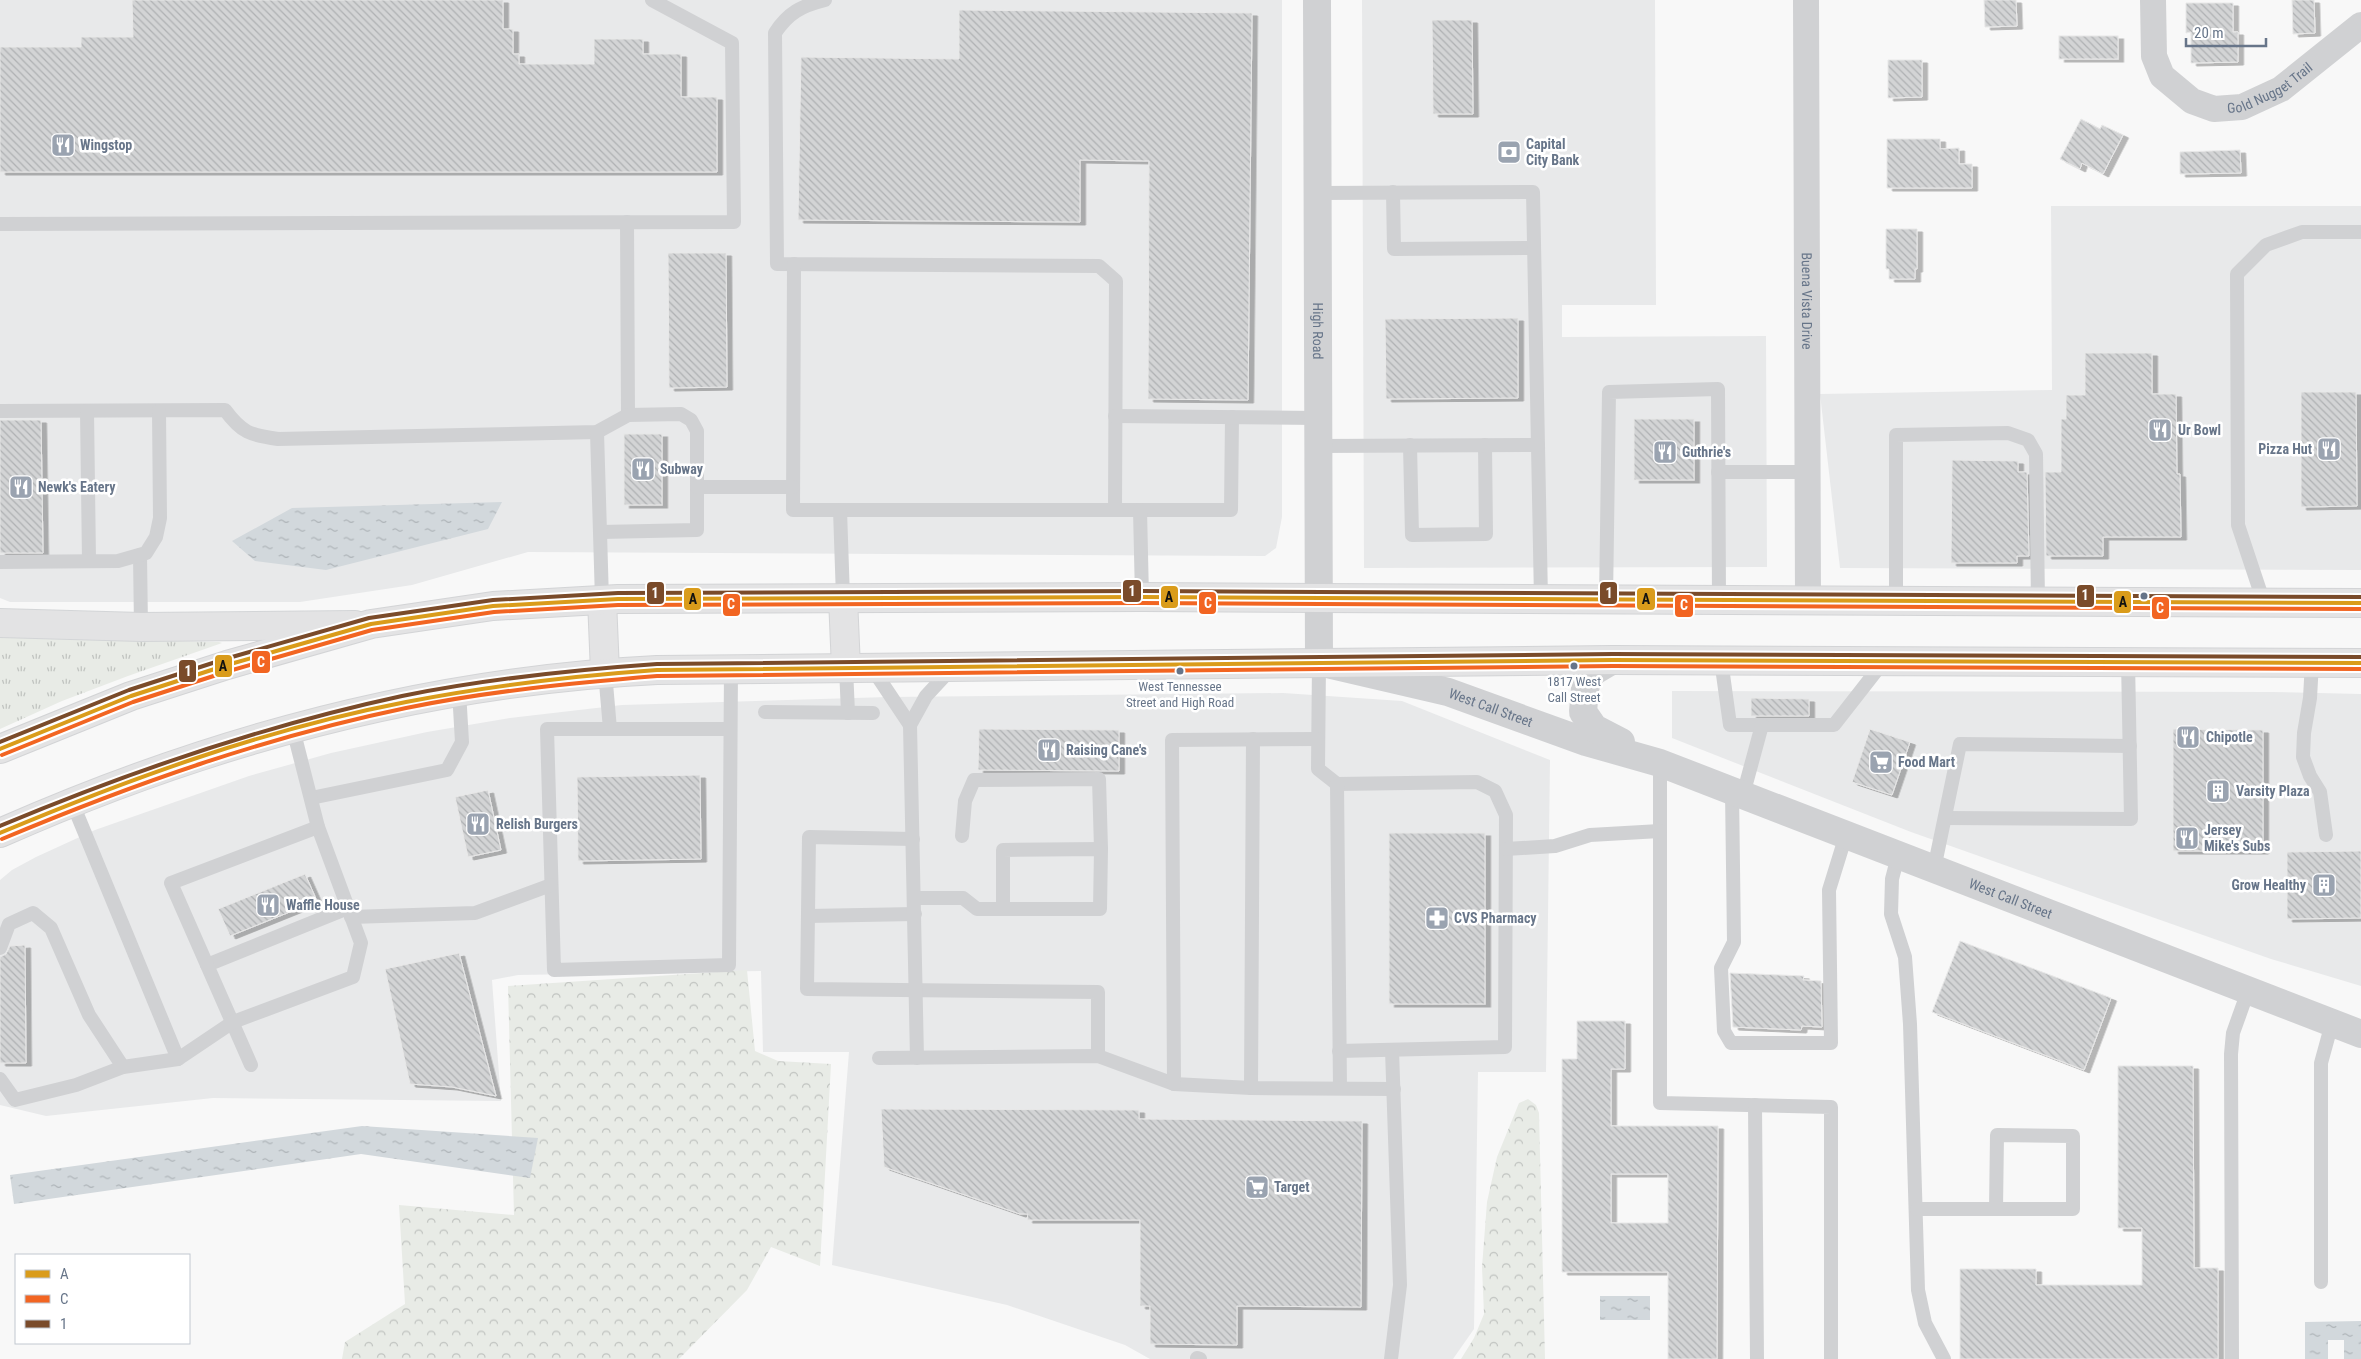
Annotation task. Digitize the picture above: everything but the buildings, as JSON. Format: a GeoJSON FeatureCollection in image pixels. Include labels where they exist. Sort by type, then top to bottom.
{"type":"FeatureCollection","features":[{"type":"Feature","properties":{"kind":"main road"},"geometry":{"type":"LineString","coordinates":[[0,750],[131,696],[227,665],[371,624],[493,606],[602,600],[1142,597],[2361,603]]}},
{"type":"Feature","properties":{"kind":"main road"},"geometry":{"type":"LineString","coordinates":[[844,598],[859,668]]}},
{"type":"Feature","properties":{"kind":"main road"},"geometry":{"type":"LineString","coordinates":[[602,600],[606,672]]}},
{"type":"Feature","properties":{"kind":"main road"},"geometry":{"type":"LineString","coordinates":[[0,623],[141,626],[371,624]]}},
{"type":"Feature","properties":{"kind":"main road"},"geometry":{"type":"LineString","coordinates":[[0,833],[124,782],[229,747],[351,714],[459,691],[606,672],[731,669],[1613,660],[2361,662]]}},
{"type":"Feature","properties":{"kind":"street","name":"High Road"},"geometry":{"type":"LineString","coordinates":[[1317,0],[1319,662]]}},
{"type":"Feature","properties":{"kind":"street","name":"Buena Vista Drive"},"geometry":{"type":"LineString","coordinates":[[1806,0],[1808,601]]}},
{"type":"Feature","properties":{"kind":"street","name":"Gold Nugget Trail"},"geometry":{"type":"LineString","coordinates":[[2153,0],[2154,56],[2162,76],[2192,102],[2214,108],[2242,107],[2280,89],[2361,25]]}},
{"type":"Feature","properties":{"kind":"street","name":"West Call Street"},"geometry":{"type":"LineString","coordinates":[[1613,660],[1592,673],[1585,688],[1583,712],[1594,728],[1660,764]]}},
{"type":"Feature","properties":{"kind":"street","name":"West Call Street"},"geometry":{"type":"LineString","coordinates":[[1319,662],[1448,692],[1586,742],[1660,764],[2361,1034]]}},
{"type":"Feature","properties":{"kind":"lane"},"geometry":{"type":"LineString","coordinates":[[0,224],[734,222],[732,43],[652,0]]}},
{"type":"Feature","properties":{"kind":"lane"},"geometry":{"type":"LineString","coordinates":[[825,0],[814,3],[786,17],[775,34],[777,264],[1099,266],[1116,281],[1115,510]]}},
{"type":"Feature","properties":{"kind":"lane"},"geometry":{"type":"LineString","coordinates":[[1393,192],[1394,249],[1534,248]]}},
{"type":"Feature","properties":{"kind":"lane"},"geometry":{"type":"LineString","coordinates":[[1318,193],[1533,192],[1541,599]]}},
{"type":"Feature","properties":{"kind":"lane"},"geometry":{"type":"LineString","coordinates":[[627,222],[628,415]]}},
{"type":"Feature","properties":{"kind":"lane"},"geometry":{"type":"LineString","coordinates":[[2264,603],[2238,525],[2237,274],[2266,244],[2302,232],[2361,232]]}},
{"type":"Feature","properties":{"kind":"lane"},"geometry":{"type":"LineString","coordinates":[[794,264],[792,510],[1231,510],[1232,417]]}},
{"type":"Feature","properties":{"kind":"lane"},"geometry":{"type":"LineString","coordinates":[[1606,600],[1609,392],[1718,389],[1719,599]]}},
{"type":"Feature","properties":{"kind":"lane"},"geometry":{"type":"LineString","coordinates":[[0,411],[225,410],[238,427],[245,432],[253,436],[278,439],[597,432],[628,415],[681,414],[691,420],[696,431],[697,530],[600,532]]}},
{"type":"Feature","properties":{"kind":"lane"},"geometry":{"type":"LineString","coordinates":[[87,411],[89,561]]}},
{"type":"Feature","properties":{"kind":"lane"},"geometry":{"type":"LineString","coordinates":[[0,562],[118,561],[146,553],[156,537],[160,518],[159,411]]}},
{"type":"Feature","properties":{"kind":"lane"},"geometry":{"type":"LineString","coordinates":[[1116,416],[1318,418]]}},
{"type":"Feature","properties":{"kind":"lane"},"geometry":{"type":"LineString","coordinates":[[597,432],[602,600]]}},
{"type":"Feature","properties":{"kind":"lane"},"geometry":{"type":"LineString","coordinates":[[1896,602],[1896,435],[2008,433],[2028,440],[2036,454],[2038,602]]}},
{"type":"Feature","properties":{"kind":"lane"},"geometry":{"type":"LineString","coordinates":[[1410,446],[1412,535],[1486,534],[1486,445]]}},
{"type":"Feature","properties":{"kind":"lane"},"geometry":{"type":"LineString","coordinates":[[1319,446],[1538,445]]}},
{"type":"Feature","properties":{"kind":"lane"},"geometry":{"type":"LineString","coordinates":[[1718,472],[1808,472]]}},
{"type":"Feature","properties":{"kind":"lane"},"geometry":{"type":"LineString","coordinates":[[696,487],[792,487]]}},
{"type":"Feature","properties":{"kind":"lane"},"geometry":{"type":"LineString","coordinates":[[840,510],[844,598]]}},
{"type":"Feature","properties":{"kind":"lane"},"geometry":{"type":"LineString","coordinates":[[1140,510],[1142,597]]}},
{"type":"Feature","properties":{"kind":"lane"},"geometry":{"type":"LineString","coordinates":[[140,555],[141,626]]}},
{"type":"Feature","properties":{"kind":"lane"},"geometry":{"type":"LineString","coordinates":[[1721,660],[1730,726],[1834,726],[1885,660]]}},
{"type":"Feature","properties":{"kind":"lane"},"geometry":{"type":"LineString","coordinates":[[1319,662],[1318,769],[1337,784],[1477,782],[1495,791],[1506,815],[1505,1047],[1339,1051]]}},
{"type":"Feature","properties":{"kind":"lane"},"geometry":{"type":"LineString","coordinates":[[1945,818],[2131,819],[2128,662]]}},
{"type":"Feature","properties":{"kind":"lane"},"geometry":{"type":"LineString","coordinates":[[2312,662],[2310,698],[2304,732],[2304,757],[2310,776],[2320,792],[2326,835]]}},
{"type":"Feature","properties":{"kind":"lane"},"geometry":{"type":"LineString","coordinates":[[917,1058],[910,725],[926,696],[953,667]]}},
{"type":"Feature","properties":{"kind":"lane"},"geometry":{"type":"LineString","coordinates":[[848,713],[859,668]]}},
{"type":"Feature","properties":{"kind":"lane"},"geometry":{"type":"LineString","coordinates":[[859,668],[910,725]]}},
{"type":"Feature","properties":{"kind":"lane"},"geometry":{"type":"LineString","coordinates":[[730,729],[546,730],[554,970],[729,965],[731,669]]}},
{"type":"Feature","properties":{"kind":"lane"},"geometry":{"type":"LineString","coordinates":[[606,672],[610,730]]}},
{"type":"Feature","properties":{"kind":"lane"},"geometry":{"type":"LineString","coordinates":[[311,798],[447,770],[462,742],[459,691]]}},
{"type":"Feature","properties":{"kind":"lane"},"geometry":{"type":"LineString","coordinates":[[765,712],[873,713]]}},
{"type":"Feature","properties":{"kind":"lane"},"geometry":{"type":"LineString","coordinates":[[1762,726],[1737,793],[1734,942],[1721,968],[1724,1031],[1731,1044],[1831,1043],[1829,890],[1846,836]]}},
{"type":"Feature","properties":{"kind":"lane"},"geometry":{"type":"LineString","coordinates":[[0,1079],[16,1100],[76,1085],[123,1067],[178,1059],[233,1022],[353,977],[361,943],[318,828],[293,730]]}},
{"type":"Feature","properties":{"kind":"lane"},"geometry":{"type":"LineString","coordinates":[[1250,1088],[1253,739]]}},
{"type":"Feature","properties":{"kind":"lane"},"geometry":{"type":"LineString","coordinates":[[1174,1084],[1172,740],[1318,739]]}},
{"type":"Feature","properties":{"kind":"lane"},"geometry":{"type":"LineString","coordinates":[[1934,870],[1960,744],[2130,746]]}},
{"type":"Feature","properties":{"kind":"lane"},"geometry":{"type":"LineString","coordinates":[[1660,764],[1660,1104],[1831,1107],[1831,1359]]}},
{"type":"Feature","properties":{"kind":"lane"},"geometry":{"type":"LineString","coordinates":[[914,898],[963,894],[977,909],[1100,909],[1099,779],[974,780],[965,800],[962,836]]}},
{"type":"Feature","properties":{"kind":"lane"},"geometry":{"type":"LineString","coordinates":[[1337,784],[1340,1088]]}},
{"type":"Feature","properties":{"kind":"lane"},"geometry":{"type":"LineString","coordinates":[[72,802],[83,833],[178,1059]]}},
{"type":"Feature","properties":{"kind":"lane"},"geometry":{"type":"LineString","coordinates":[[251,1065],[171,883],[318,828]]}},
{"type":"Feature","properties":{"kind":"lane"},"geometry":{"type":"LineString","coordinates":[[1506,849],[1555,846],[1590,834],[1660,831]]}},
{"type":"Feature","properties":{"kind":"lane"},"geometry":{"type":"LineString","coordinates":[[913,838],[809,837],[807,989],[1098,992],[1098,1056]]}},
{"type":"Feature","properties":{"kind":"lane"},"geometry":{"type":"LineString","coordinates":[[1003,909],[1003,850],[1100,849]]}},
{"type":"Feature","properties":{"kind":"lane"},"geometry":{"type":"LineString","coordinates":[[1898,856],[1892,879],[1891,914],[1903,948],[1906,966],[1910,1024],[1919,1303],[1925,1323],[1944,1359]]}},
{"type":"Feature","properties":{"kind":"lane"},"geometry":{"type":"LineString","coordinates":[[207,965],[350,913],[475,913],[551,885]]}},
{"type":"Feature","properties":{"kind":"lane"},"geometry":{"type":"LineString","coordinates":[[0,948],[9,924],[33,913],[51,928],[88,1015],[123,1067]]}},
{"type":"Feature","properties":{"kind":"lane"},"geometry":{"type":"LineString","coordinates":[[808,916],[915,914]]}},
{"type":"Feature","properties":{"kind":"lane"},"geometry":{"type":"LineString","coordinates":[[2232,1359],[2231,1054],[2233,1033],[2248,991]]}},
{"type":"Feature","properties":{"kind":"lane"},"geometry":{"type":"LineString","coordinates":[[2321,1282],[2321,1063],[2332,1023]]}},
{"type":"Feature","properties":{"kind":"lane"},"geometry":{"type":"LineString","coordinates":[[1391,1359],[1400,1286],[1392,1050]]}},
{"type":"Feature","properties":{"kind":"lane"},"geometry":{"type":"LineString","coordinates":[[879,1058],[1098,1056],[1174,1084],[1250,1088],[1394,1089]]}},
{"type":"Feature","properties":{"kind":"lane"},"geometry":{"type":"LineString","coordinates":[[1755,1105],[1757,1359]]}},
{"type":"Feature","properties":{"kind":"lane"},"geometry":{"type":"LineString","coordinates":[[1917,1209],[2073,1210],[2073,1136],[1997,1135],[1996,1209]]}},
{"type":"Feature","properties":{"kind":"shaded area"},"geometry":{"type":"Polygon","coordinates":[[[0,0],[1282,0],[1282,517],[1276,548],[1265,556],[528,552],[412,585],[300,602],[10,602],[0,598],[0,0]]]}},
{"type":"Feature","properties":{"kind":"shaded area"},"geometry":{"type":"Polygon","coordinates":[[[1362,0],[1655,0],[1656,305],[1562,305],[1562,337],[1766,336],[1767,567],[1364,568],[1362,0]]]}},
{"type":"Feature","properties":{"kind":"shaded area"},"geometry":{"type":"Polygon","coordinates":[[[2051,206],[2361,206],[2361,570],[1840,568],[1820,394],[2052,390],[2051,206]]]}},
{"type":"Feature","properties":{"kind":"shaded area"},"geometry":{"type":"Polygon","coordinates":[[[1672,691],[2272,692],[2361,694],[2361,986],[2271,959],[1911,832],[1672,738],[1672,691]]]}},
{"type":"Feature","properties":{"kind":"shaded area"},"geometry":{"type":"Polygon","coordinates":[[[1283,693],[1402,701],[1550,760],[1546,1072],[1478,1072],[1474,1329],[1453,1359],[1150,1359],[1125,1345],[1007,1305],[832,1265],[849,1052],[763,1052],[761,971],[518,975],[492,980],[501,1101],[213,1098],[46,1116],[0,1105],[0,880],[12,870],[36,857],[95,830],[249,776],[331,753],[427,732],[510,718],[622,705],[888,697],[1283,693]]]}},
{"type":"Feature","properties":{"kind":"green space"},"geometry":{"type":"Polygon","coordinates":[[[0,637],[222,643],[62,701],[0,729],[0,637]]]}},
{"type":"Feature","properties":{"kind":"green space"},"geometry":{"type":"Polygon","coordinates":[[[747,970],[755,1051],[778,1061],[831,1064],[820,1266],[771,1247],[747,1290],[679,1359],[342,1359],[345,1342],[405,1304],[399,1205],[514,1215],[508,986],[747,970]]]}},
{"type":"Feature","properties":{"kind":"green space"},"geometry":{"type":"Polygon","coordinates":[[[1528,1099],[1536,1105],[1539,1113],[1545,1359],[1461,1359],[1474,1338],[1484,1314],[1482,1267],[1487,1202],[1497,1157],[1519,1103],[1528,1099]]]}},
{"type":"Feature","properties":{"kind":"water"},"geometry":{"type":"Polygon","coordinates":[[[502,502],[488,529],[326,570],[255,561],[232,541],[292,508],[502,502]]]}},
{"type":"Feature","properties":{"kind":"water"},"geometry":{"type":"Polygon","coordinates":[[[362,1126],[538,1138],[530,1178],[361,1154],[14,1204],[10,1175],[362,1126]]]}},
{"type":"Feature","properties":{"kind":"water"},"geometry":{"type":"Polygon","coordinates":[[[1600,1296],[1650,1296],[1650,1320],[1600,1320],[1600,1296]]]}},
{"type":"Feature","properties":{"kind":"water"},"geometry":{"type":"Polygon","coordinates":[[[2361,1321],[2361,1359],[2344,1359],[2344,1340],[2328,1340],[2328,1359],[2305,1359],[2305,1322],[2361,1321]]]}},
{"type":"Feature","properties":{"kind":"transit line","name":"1"},"geometry":{"type":"LineString","coordinates":[[0,742],[129,690],[225,659],[369,618],[493,600],[618,593],[1142,591],[2361,597]]}},
{"type":"Feature","properties":{"kind":"transit line","name":"A"},"geometry":{"type":"LineString","coordinates":[[0,749],[131,696],[227,665],[371,624],[493,606],[618,599],[1142,597],[2361,603]]}},
{"type":"Feature","properties":{"kind":"transit line","name":"C"},"geometry":{"type":"LineString","coordinates":[[2,755],[133,702],[229,671],[372,630],[494,612],[618,605],[1142,603],[2361,609]]}},
{"type":"Feature","properties":{"kind":"transit line","name":"1"},"geometry":{"type":"LineString","coordinates":[[0,826],[99,787],[198,752],[299,721],[350,708],[402,696],[497,680],[561,672],[657,664],[1613,654],[2361,657]]}},
{"type":"Feature","properties":{"kind":"transit line","name":"A"},"geometry":{"type":"LineString","coordinates":[[0,833],[149,774],[251,741],[354,713],[437,696],[499,686],[657,670],[1613,660],[2361,663]]}},
{"type":"Feature","properties":{"kind":"transit line","name":"C"},"geometry":{"type":"LineString","coordinates":[[2,839],[150,781],[251,748],[354,720],[437,702],[500,692],[657,676],[1613,666],[2361,669]]}},
{"type":"Feature","properties":{"kind":"place","name":"Wingstop"},"geometry":{"type":"Point","coordinates":[63,145]}},
{"type":"Feature","properties":{"kind":"place","name":"Capital City Bank"},"geometry":{"type":"Point","coordinates":[1509,152]}},
{"type":"Feature","properties":{"kind":"place","name":"Ur Bowl"},"geometry":{"type":"Point","coordinates":[2160,430]}},
{"type":"Feature","properties":{"kind":"place","name":"Pizza Hut"},"geometry":{"type":"Point","coordinates":[2329,449]}},
{"type":"Feature","properties":{"kind":"place","name":"Guthrie's"},"geometry":{"type":"Point","coordinates":[1665,452]}},
{"type":"Feature","properties":{"kind":"place","name":"Subway"},"geometry":{"type":"Point","coordinates":[643,469]}},
{"type":"Feature","properties":{"kind":"place","name":"Newk's Eatery"},"geometry":{"type":"Point","coordinates":[21,487]}},
{"type":"Feature","properties":{"kind":"place","name":"1817 West Call Street"},"geometry":{"type":"Point","coordinates":[1574,666]}},
{"type":"Feature","properties":{"kind":"place","name":"West Tennessee Street and High Road"},"geometry":{"type":"Point","coordinates":[1180,671]}},
{"type":"Feature","properties":{"kind":"place","name":"Chipotle"},"geometry":{"type":"Point","coordinates":[2188,737]}},
{"type":"Feature","properties":{"kind":"place","name":"Raising Cane's"},"geometry":{"type":"Point","coordinates":[1049,750]}},
{"type":"Feature","properties":{"kind":"place","name":"Food Mart"},"geometry":{"type":"Point","coordinates":[1881,762]}},
{"type":"Feature","properties":{"kind":"place","name":"Varsity Plaza"},"geometry":{"type":"Point","coordinates":[2218,791]}},
{"type":"Feature","properties":{"kind":"place","name":"Relish Burgers"},"geometry":{"type":"Point","coordinates":[478,824]}},
{"type":"Feature","properties":{"kind":"place","name":"Jersey Mike's Subs"},"geometry":{"type":"Point","coordinates":[2187,838]}},
{"type":"Feature","properties":{"kind":"place","name":"Grow Healthy"},"geometry":{"type":"Point","coordinates":[2324,885]}},
{"type":"Feature","properties":{"kind":"place","name":"Waffle House"},"geometry":{"type":"Point","coordinates":[268,905]}},
{"type":"Feature","properties":{"kind":"place","name":"CVS Pharmacy"},"geometry":{"type":"Point","coordinates":[1437,918]}},
{"type":"Feature","properties":{"kind":"place","name":"Target"},"geometry":{"type":"Point","coordinates":[1257,1187]}}]}
